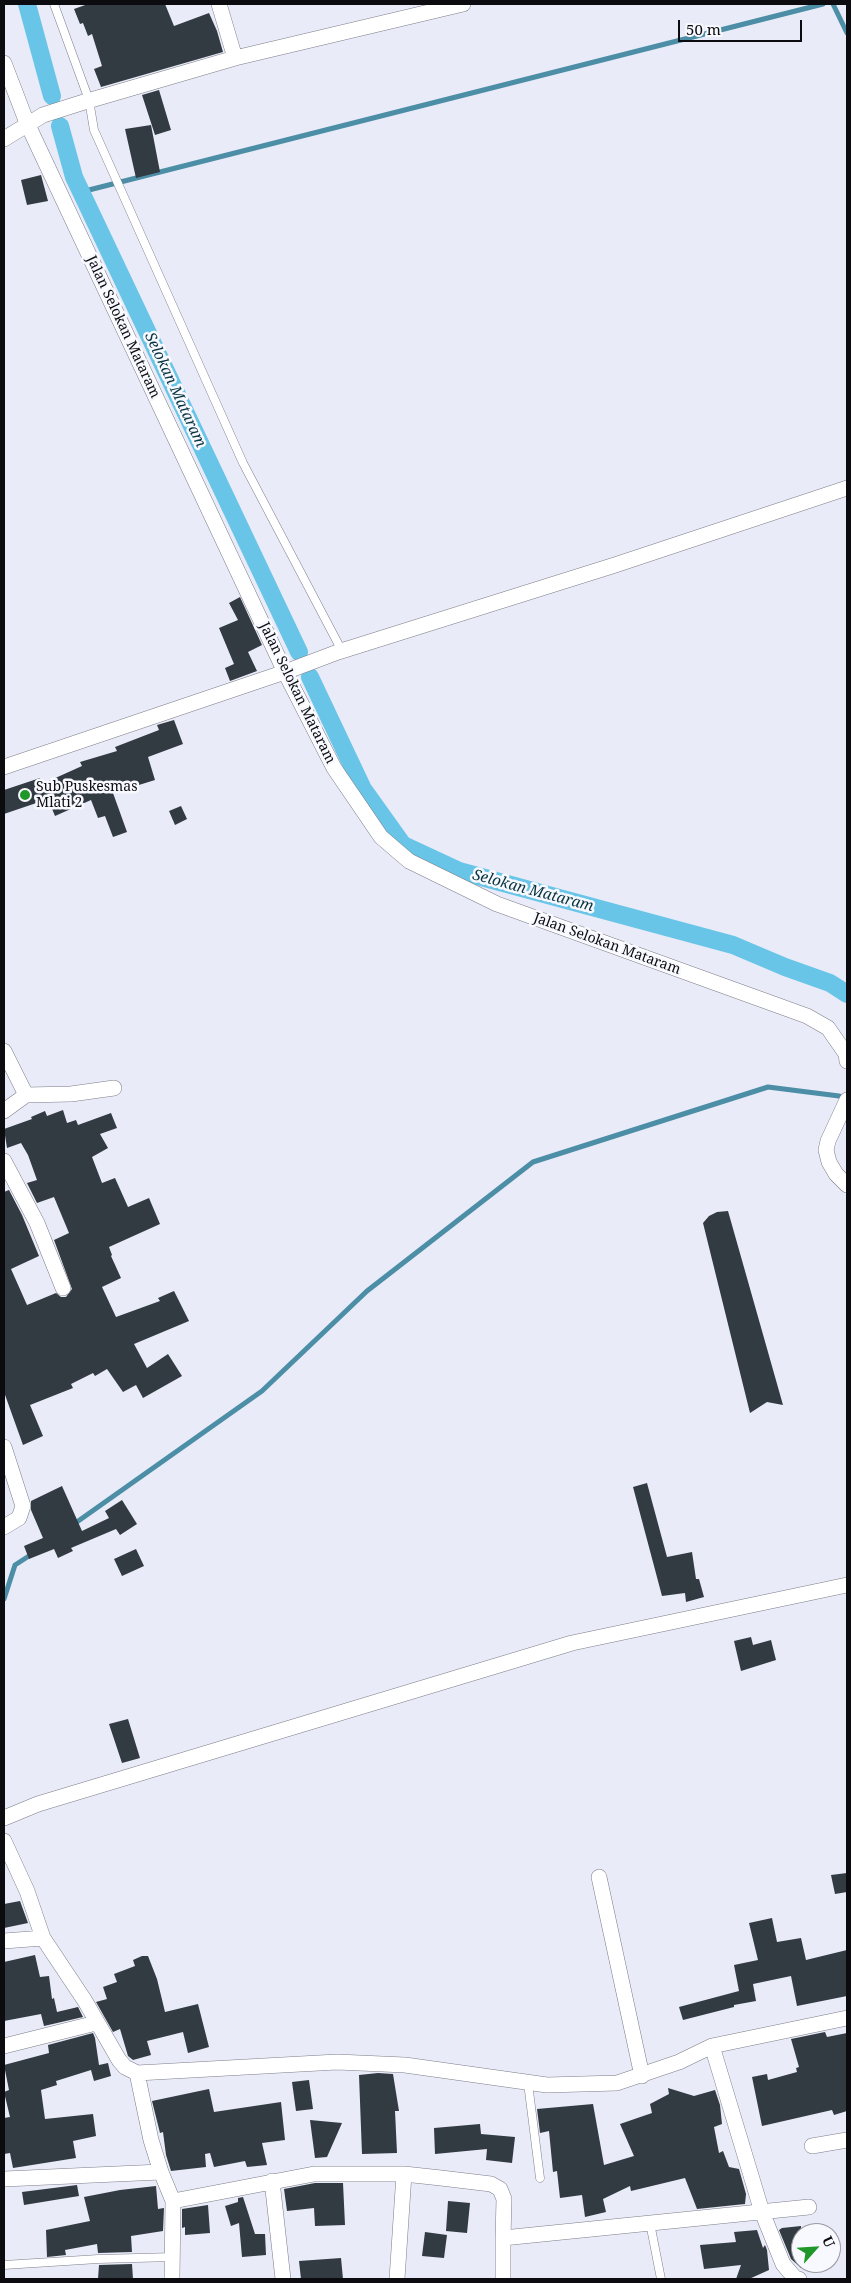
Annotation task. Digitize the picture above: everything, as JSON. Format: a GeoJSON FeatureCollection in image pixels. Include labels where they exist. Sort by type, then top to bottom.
{"type":"FeatureCollection","features":[{"type":"Feature","properties":{"kind":"street"},"geometry":{"type":"LineString","coordinates":[[219,4],[235,58]]}},
{"type":"Feature","properties":{"kind":"street"},"geometry":{"type":"LineString","coordinates":[[4,138],[43,116],[87,101],[235,58],[463,4]]}},
{"type":"Feature","properties":{"kind":"street","name":"Jalan Selokan Mataram"},"geometry":{"type":"LineString","coordinates":[[4,63],[28,123],[285,672],[334,768],[358,806],[381,837],[409,861],[497,904],[807,1016],[828,1028],[846,1054],[847,1061]]}},
{"type":"Feature","properties":{"kind":"street"},"geometry":{"type":"LineString","coordinates":[[4,767],[285,672],[340,651],[616,565],[847,488]]}},
{"type":"Feature","properties":{"kind":"street"},"geometry":{"type":"LineString","coordinates":[[4,1051],[26,1095]]}},
{"type":"Feature","properties":{"kind":"street"},"geometry":{"type":"LineString","coordinates":[[4,1111],[26,1095],[71,1094],[114,1088]]}},
{"type":"Feature","properties":{"kind":"street"},"geometry":{"type":"LineString","coordinates":[[847,1100],[828,1141],[826,1150],[832,1168],[847,1185]]}},
{"type":"Feature","properties":{"kind":"street"},"geometry":{"type":"LineString","coordinates":[[4,1161],[37,1223],[63,1288]]}},
{"type":"Feature","properties":{"kind":"street"},"geometry":{"type":"LineString","coordinates":[[4,1446],[23,1506],[19,1518],[4,1527]]}},
{"type":"Feature","properties":{"kind":"street"},"geometry":{"type":"LineString","coordinates":[[4,1818],[38,1804],[572,1643],[847,1585]]}},
{"type":"Feature","properties":{"kind":"street"},"geometry":{"type":"LineString","coordinates":[[4,1841],[27,1891],[43,1938],[85,2001],[119,2060],[125,2067],[136,2073],[337,2062],[405,2065],[547,2086],[616,2083],[642,2076],[679,2062],[712,2046],[847,2018]]}},
{"type":"Feature","properties":{"kind":"street"},"geometry":{"type":"LineString","coordinates":[[599,1877],[642,2076]]}},
{"type":"Feature","properties":{"kind":"street"},"geometry":{"type":"LineString","coordinates":[[4,1941],[43,1938]]}},
{"type":"Feature","properties":{"kind":"street"},"geometry":{"type":"LineString","coordinates":[[4,2046],[96,2023]]}},
{"type":"Feature","properties":{"kind":"street"},"geometry":{"type":"LineString","coordinates":[[712,2046],[762,2212],[783,2264],[794,2278],[799,2279]]}},
{"type":"Feature","properties":{"kind":"street"},"geometry":{"type":"LineString","coordinates":[[136,2073],[151,2140],[173,2201],[174,2257],[172,2279]]}},
{"type":"Feature","properties":{"kind":"street"},"geometry":{"type":"LineString","coordinates":[[812,2146],[847,2140]]}},
{"type":"Feature","properties":{"kind":"street"},"geometry":{"type":"LineString","coordinates":[[4,2179],[161,2172]]}},
{"type":"Feature","properties":{"kind":"street"},"geometry":{"type":"LineString","coordinates":[[173,2201],[314,2174],[404,2174],[491,2184],[500,2189],[504,2199],[503,2279]]}},
{"type":"Feature","properties":{"kind":"street"},"geometry":{"type":"LineString","coordinates":[[397,2279],[404,2174]]}},
{"type":"Feature","properties":{"kind":"street"},"geometry":{"type":"LineString","coordinates":[[272,2181],[283,2279]]}},
{"type":"Feature","properties":{"kind":"street"},"geometry":{"type":"LineString","coordinates":[[503,2238],[809,2207]]}},
{"type":"Feature","properties":{"kind":"lane"},"geometry":{"type":"LineString","coordinates":[[54,4],[87,101],[94,130],[243,463],[340,651]]}},
{"type":"Feature","properties":{"kind":"lane"},"geometry":{"type":"LineString","coordinates":[[528,2083],[540,2178]]}},
{"type":"Feature","properties":{"kind":"lane"},"geometry":{"type":"LineString","coordinates":[[650,2223],[661,2279]]}},
{"type":"Feature","properties":{"kind":"lane"},"geometry":{"type":"LineString","coordinates":[[4,2265],[98,2259],[174,2257]]}},
{"type":"Feature","properties":{"kind":"building"},"geometry":{"type":"Polygon","coordinates":[[[88,4],[165,4],[174,26],[209,13],[223,52],[101,87],[94,69],[102,66],[92,34],[88,36],[83,23],[80,24],[74,9],[88,4]]]}},
{"type":"Feature","properties":{"kind":"building"},"geometry":{"type":"Polygon","coordinates":[[[159,90],[171,130],[155,135],[142,95],[159,90]]]}},
{"type":"Feature","properties":{"kind":"building"},"geometry":{"type":"Polygon","coordinates":[[[151,125],[160,172],[136,178],[125,129],[151,125]]]}},
{"type":"Feature","properties":{"kind":"building"},"geometry":{"type":"Polygon","coordinates":[[[41,175],[48,201],[27,205],[21,180],[41,175]]]}},
{"type":"Feature","properties":{"kind":"building"},"geometry":{"type":"Polygon","coordinates":[[[240,597],[262,645],[248,652],[257,671],[230,681],[225,668],[234,664],[219,628],[238,620],[229,603],[240,597]]]}},
{"type":"Feature","properties":{"kind":"building"},"geometry":{"type":"Polygon","coordinates":[[[174,720],[183,744],[148,757],[155,780],[113,793],[127,832],[113,837],[105,816],[98,818],[91,800],[55,816],[48,799],[4,814],[4,790],[40,778],[42,784],[82,766],[80,762],[117,751],[115,747],[159,730],[157,725],[174,720]]]}},
{"type":"Feature","properties":{"kind":"building"},"geometry":{"type":"Polygon","coordinates":[[[181,806],[187,819],[175,825],[169,811],[181,806]]]}},
{"type":"Feature","properties":{"kind":"building"},"geometry":{"type":"Polygon","coordinates":[[[63,1110],[67,1123],[76,1120],[78,1125],[111,1113],[117,1128],[100,1134],[108,1148],[92,1157],[102,1183],[115,1178],[128,1207],[149,1198],[160,1224],[109,1247],[121,1278],[102,1287],[116,1317],[160,1301],[158,1298],[174,1291],[189,1321],[134,1344],[147,1368],[168,1354],[182,1376],[143,1398],[136,1385],[123,1392],[107,1369],[95,1376],[93,1373],[71,1384],[73,1388],[30,1405],[43,1436],[23,1445],[4,1392],[4,1192],[9,1190],[39,1256],[11,1269],[27,1305],[56,1293],[61,1297],[66,1297],[72,1289],[54,1240],[69,1233],[54,1197],[37,1203],[27,1183],[37,1180],[28,1155],[21,1143],[7,1148],[4,1129],[32,1119],[31,1117],[45,1111],[47,1116],[63,1110]]]}},
{"type":"Feature","properties":{"kind":"building"},"geometry":{"type":"Polygon","coordinates":[[[728,1211],[783,1405],[767,1402],[750,1413],[703,1223],[709,1216],[717,1212],[728,1211]]]}},
{"type":"Feature","properties":{"kind":"building"},"geometry":{"type":"Polygon","coordinates":[[[647,1483],[667,1557],[692,1552],[696,1579],[699,1579],[704,1597],[686,1602],[685,1593],[662,1596],[633,1487],[647,1483]]]}},
{"type":"Feature","properties":{"kind":"building"},"geometry":{"type":"Polygon","coordinates":[[[62,1486],[82,1531],[109,1518],[105,1511],[122,1500],[137,1524],[120,1535],[116,1529],[71,1548],[73,1551],[58,1558],[54,1549],[29,1559],[24,1546],[43,1538],[31,1510],[31,1501],[62,1486]]]}},
{"type":"Feature","properties":{"kind":"building"},"geometry":{"type":"Polygon","coordinates":[[[136,1549],[144,1566],[122,1576],[114,1559],[136,1549]]]}},
{"type":"Feature","properties":{"kind":"building"},"geometry":{"type":"Polygon","coordinates":[[[751,1637],[753,1645],[771,1640],[776,1660],[741,1671],[734,1641],[751,1637]]]}},
{"type":"Feature","properties":{"kind":"building"},"geometry":{"type":"Polygon","coordinates":[[[128,1719],[140,1758],[122,1763],[109,1724],[128,1719]]]}},
{"type":"Feature","properties":{"kind":"building"},"geometry":{"type":"Polygon","coordinates":[[[847,1873],[847,1892],[835,1894],[831,1875],[847,1873]]]}},
{"type":"Feature","properties":{"kind":"building"},"geometry":{"type":"Polygon","coordinates":[[[20,1901],[28,1923],[4,1928],[4,1904],[20,1901]]]}},
{"type":"Feature","properties":{"kind":"building"},"geometry":{"type":"Polygon","coordinates":[[[772,1918],[777,1942],[801,1938],[806,1960],[847,1950],[847,1996],[797,2006],[791,1976],[753,1984],[756,2001],[734,2005],[734,2007],[683,2020],[679,2007],[739,1991],[734,1965],[758,1960],[749,1923],[772,1918]]]}},
{"type":"Feature","properties":{"kind":"building"},"geometry":{"type":"Polygon","coordinates":[[[35,1955],[40,1977],[49,1976],[52,1999],[54,1998],[57,2012],[78,2007],[83,2017],[44,2026],[41,2014],[4,2021],[4,1962],[35,1955]]]}},
{"type":"Feature","properties":{"kind":"building"},"geometry":{"type":"Polygon","coordinates":[[[142,1956],[148,1956],[157,1979],[165,2012],[198,2004],[209,2047],[188,2053],[183,2032],[147,2041],[151,2055],[133,2060],[128,2056],[120,2029],[113,2032],[96,2002],[107,1999],[103,1987],[117,1982],[114,1974],[135,1966],[133,1960],[142,1956]]]}},
{"type":"Feature","properties":{"kind":"building"},"geometry":{"type":"Polygon","coordinates":[[[825,2032],[827,2037],[847,2033],[847,2111],[834,2115],[832,2110],[762,2126],[752,2077],[767,2074],[768,2080],[797,2072],[796,2068],[799,2067],[791,2039],[825,2032]]]}},
{"type":"Feature","properties":{"kind":"building"},"geometry":{"type":"Polygon","coordinates":[[[93,2033],[99,2065],[108,2063],[111,2076],[94,2081],[91,2070],[56,2081],[57,2085],[41,2090],[45,2119],[93,2114],[96,2136],[73,2141],[76,2158],[13,2168],[10,2153],[4,2154],[4,2118],[10,2117],[4,2092],[9,2090],[4,2065],[49,2053],[48,2045],[93,2033]]]}},
{"type":"Feature","properties":{"kind":"building"},"geometry":{"type":"Polygon","coordinates":[[[393,2074],[399,2111],[395,2111],[397,2153],[362,2154],[359,2075],[393,2074]]]}},
{"type":"Feature","properties":{"kind":"building"},"geometry":{"type":"Polygon","coordinates":[[[309,2080],[313,2109],[296,2111],[292,2082],[309,2080]]]}},
{"type":"Feature","properties":{"kind":"building"},"geometry":{"type":"Polygon","coordinates":[[[668,2088],[694,2096],[715,2090],[720,2105],[722,2124],[714,2127],[719,2153],[723,2151],[729,2167],[739,2169],[746,2194],[745,2204],[697,2209],[685,2178],[631,2191],[630,2186],[603,2199],[606,2212],[585,2217],[582,2195],[560,2198],[557,2171],[553,2172],[549,2131],[540,2133],[537,2109],[593,2104],[604,2165],[634,2156],[620,2124],[652,2113],[650,2104],[669,2094],[668,2088]]]}},
{"type":"Feature","properties":{"kind":"building"},"geometry":{"type":"Polygon","coordinates":[[[209,2089],[214,2112],[281,2102],[285,2140],[262,2143],[267,2165],[247,2167],[245,2161],[214,2167],[210,2153],[205,2154],[206,2167],[171,2171],[166,2155],[163,2132],[160,2133],[152,2101],[209,2089]]]}},
{"type":"Feature","properties":{"kind":"building"},"geometry":{"type":"Polygon","coordinates":[[[310,2120],[342,2123],[327,2157],[315,2158],[310,2120]]]}},
{"type":"Feature","properties":{"kind":"building"},"geometry":{"type":"Polygon","coordinates":[[[480,2124],[481,2134],[515,2137],[512,2163],[486,2160],[487,2149],[435,2154],[434,2128],[480,2124]]]}},
{"type":"Feature","properties":{"kind":"building"},"geometry":{"type":"Polygon","coordinates":[[[315,2183],[343,2183],[345,2225],[315,2226],[314,2208],[287,2211],[284,2189],[315,2183]]]}},
{"type":"Feature","properties":{"kind":"building"},"geometry":{"type":"Polygon","coordinates":[[[77,2185],[79,2196],[24,2205],[22,2192],[77,2185]]]}},
{"type":"Feature","properties":{"kind":"building"},"geometry":{"type":"Polygon","coordinates":[[[156,2186],[158,2209],[164,2208],[163,2231],[131,2236],[132,2252],[98,2253],[97,2244],[65,2250],[66,2255],[47,2257],[46,2230],[90,2221],[84,2197],[156,2186]]]}},
{"type":"Feature","properties":{"kind":"building"},"geometry":{"type":"Polygon","coordinates":[[[243,2197],[255,2234],[265,2234],[266,2255],[242,2257],[239,2223],[231,2226],[225,2206],[238,2202],[238,2198],[243,2197]]]}},
{"type":"Feature","properties":{"kind":"building"},"geometry":{"type":"Polygon","coordinates":[[[448,2201],[470,2203],[467,2233],[446,2231],[448,2201]]]}},
{"type":"Feature","properties":{"kind":"building"},"geometry":{"type":"Polygon","coordinates":[[[208,2205],[210,2233],[185,2235],[185,2227],[182,2228],[182,2209],[208,2205]]]}},
{"type":"Feature","properties":{"kind":"building"},"geometry":{"type":"Polygon","coordinates":[[[791,2227],[791,2259],[779,2230],[791,2227]]]}},
{"type":"Feature","properties":{"kind":"building"},"geometry":{"type":"Polygon","coordinates":[[[757,2230],[763,2248],[765,2245],[767,2250],[769,2270],[749,2279],[736,2279],[741,2265],[704,2269],[700,2245],[736,2242],[734,2232],[757,2230]]]}},
{"type":"Feature","properties":{"kind":"building"},"geometry":{"type":"Polygon","coordinates":[[[425,2232],[447,2235],[444,2258],[422,2256],[425,2232]]]}},
{"type":"Feature","properties":{"kind":"building"},"geometry":{"type":"Polygon","coordinates":[[[341,2258],[343,2279],[301,2279],[299,2261],[341,2258]]]}},
{"type":"Feature","properties":{"kind":"building"},"geometry":{"type":"Polygon","coordinates":[[[132,2264],[133,2279],[98,2279],[99,2265],[132,2264]]]}},
{"type":"Feature","properties":{"kind":"waterway","name":"Selokan Mataram"},"geometry":{"type":"LineString","coordinates":[[27,4],[52,96]]}},
{"type":"Feature","properties":{"kind":"waterway"},"geometry":{"type":"LineString","coordinates":[[81,192],[823,4]]}},
{"type":"Feature","properties":{"kind":"waterway"},"geometry":{"type":"LineString","coordinates":[[833,4],[847,33]]}},
{"type":"Feature","properties":{"kind":"waterway","name":"Selokan Mataram"},"geometry":{"type":"LineString","coordinates":[[60,126],[74,177],[299,652]]}},
{"type":"Feature","properties":{"kind":"waterway","name":"Selokan Mataram"},"geometry":{"type":"LineString","coordinates":[[310,677],[363,789],[403,845],[459,871],[733,945],[785,967],[830,983],[847,994]]}},
{"type":"Feature","properties":{"kind":"waterway"},"geometry":{"type":"LineString","coordinates":[[74,1524],[262,1391],[367,1291],[533,1162],[768,1087],[839,1096]]}},
{"type":"Feature","properties":{"kind":"waterway"},"geometry":{"type":"LineString","coordinates":[[4,1599],[15,1565],[32,1554]]}},
{"type":"Feature","properties":{"kind":"place","name":"Sub Puskesmas Mlati 2"},"geometry":{"type":"Point","coordinates":[25,795]}}]}
